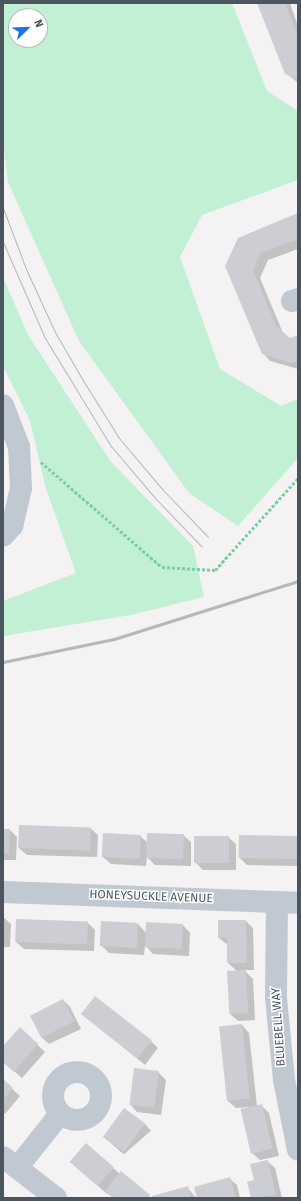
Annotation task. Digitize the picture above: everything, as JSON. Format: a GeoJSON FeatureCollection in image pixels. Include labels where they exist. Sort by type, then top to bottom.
{"type":"FeatureCollection","features":[{"type":"Feature","properties":{"kind":"street"},"geometry":{"type":"LineString","coordinates":[[3,405],[19,447],[22,488],[12,526],[3,536]]}},
{"type":"Feature","properties":{"kind":"street","name":"HONEYSUCKLE AVENUE"},"geometry":{"type":"LineString","coordinates":[[3,892],[298,903]]}},
{"type":"Feature","properties":{"kind":"street","name":"BLUEBELL WAY"},"geometry":{"type":"LineString","coordinates":[[277,902],[276,998],[284,1080],[298,1150]]}},
{"type":"Feature","properties":{"kind":"street"},"geometry":{"type":"LineString","coordinates":[[56,1198],[10,1162],[60,1114]]}},
{"type":"Feature","properties":{"kind":"path"},"geometry":{"type":"LineString","coordinates":[[19,447],[34,456],[162,567],[215,570],[298,478]]}},
{"type":"Feature","properties":{"kind":"green space"},"geometry":{"type":"Polygon","coordinates":[[[3,3],[232,3],[267,91],[298,111],[298,180],[202,215],[180,257],[220,369],[281,406],[298,399],[298,458],[238,526],[189,493],[79,341],[8,182],[3,143],[3,3]]]}},
{"type":"Feature","properties":{"kind":"green space"},"geometry":{"type":"Polygon","coordinates":[[[3,277],[28,335],[111,462],[193,546],[204,597],[131,615],[3,636],[3,601],[76,573],[46,489],[30,421],[3,366],[3,277]]]}},
{"type":"Feature","properties":{"kind":"building"},"geometry":{"type":"Polygon","coordinates":[[[257,3],[285,3],[298,36],[298,79],[285,74],[257,3]]]}},
{"type":"Feature","properties":{"kind":"building"},"geometry":{"type":"Polygon","coordinates":[[[298,213],[298,239],[261,253],[253,270],[276,326],[290,338],[298,335],[298,361],[292,363],[262,354],[225,266],[238,238],[298,213]]]}},
{"type":"Feature","properties":{"kind":"building"},"geometry":{"type":"Polygon","coordinates":[[[19,825],[91,828],[90,850],[18,848],[19,825]]]}},
{"type":"Feature","properties":{"kind":"building"},"geometry":{"type":"Polygon","coordinates":[[[3,829],[10,829],[9,854],[3,853],[3,829]]]}},
{"type":"Feature","properties":{"kind":"building"},"geometry":{"type":"Polygon","coordinates":[[[103,833],[141,835],[140,859],[102,857],[103,833]]]}},
{"type":"Feature","properties":{"kind":"building"},"geometry":{"type":"Polygon","coordinates":[[[147,833],[184,834],[183,859],[146,858],[147,833]]]}},
{"type":"Feature","properties":{"kind":"building"},"geometry":{"type":"Polygon","coordinates":[[[239,835],[298,836],[298,859],[239,858],[239,835]]]}},
{"type":"Feature","properties":{"kind":"building"},"geometry":{"type":"Polygon","coordinates":[[[194,836],[229,836],[229,863],[194,863],[194,836]]]}},
{"type":"Feature","properties":{"kind":"building"},"geometry":{"type":"Polygon","coordinates":[[[16,919],[88,922],[87,944],[15,942],[16,919]]]}},
{"type":"Feature","properties":{"kind":"building"},"geometry":{"type":"Polygon","coordinates":[[[218,920],[246,920],[247,963],[227,963],[227,938],[218,938],[218,920]]]}},
{"type":"Feature","properties":{"kind":"building"},"geometry":{"type":"Polygon","coordinates":[[[101,921],[138,923],[137,948],[100,946],[101,921]]]}},
{"type":"Feature","properties":{"kind":"building"},"geometry":{"type":"Polygon","coordinates":[[[146,922],[183,924],[182,949],[145,947],[146,922]]]}},
{"type":"Feature","properties":{"kind":"building"},"geometry":{"type":"Polygon","coordinates":[[[246,970],[248,1013],[229,1014],[227,971],[246,970]]]}},
{"type":"Feature","properties":{"kind":"building"},"geometry":{"type":"Polygon","coordinates":[[[95,996],[152,1040],[138,1058],[81,1014],[95,996]]]}},
{"type":"Feature","properties":{"kind":"building"},"geometry":{"type":"Polygon","coordinates":[[[63,999],[74,1021],[41,1038],[30,1016],[63,999]]]}},
{"type":"Feature","properties":{"kind":"building"},"geometry":{"type":"Polygon","coordinates":[[[242,1024],[250,1099],[227,1101],[219,1026],[242,1024]]]}},
{"type":"Feature","properties":{"kind":"building"},"geometry":{"type":"Polygon","coordinates":[[[20,1027],[38,1044],[14,1072],[3,1062],[3,1046],[20,1027]]]}},
{"type":"Feature","properties":{"kind":"building"},"geometry":{"type":"Polygon","coordinates":[[[134,1068],[159,1071],[154,1108],[129,1105],[134,1068]]]}},
{"type":"Feature","properties":{"kind":"building"},"geometry":{"type":"Polygon","coordinates":[[[3,1079],[13,1088],[3,1100],[3,1079]]]}},
{"type":"Feature","properties":{"kind":"building"},"geometry":{"type":"Polygon","coordinates":[[[262,1104],[272,1149],[251,1154],[241,1109],[262,1104]]]}},
{"type":"Feature","properties":{"kind":"building"},"geometry":{"type":"Polygon","coordinates":[[[124,1108],[145,1123],[124,1152],[103,1137],[124,1108]]]}},
{"type":"Feature","properties":{"kind":"building"},"geometry":{"type":"Polygon","coordinates":[[[86,1143],[114,1167],[98,1186],[70,1162],[86,1143]]]}},
{"type":"Feature","properties":{"kind":"building"},"geometry":{"type":"Polygon","coordinates":[[[268,1160],[276,1195],[251,1198],[247,1182],[254,1180],[250,1164],[268,1160]]]}},
{"type":"Feature","properties":{"kind":"building"},"geometry":{"type":"Polygon","coordinates":[[[121,1171],[150,1195],[147,1198],[114,1198],[105,1191],[121,1171]]]}},
{"type":"Feature","properties":{"kind":"building"},"geometry":{"type":"Polygon","coordinates":[[[230,1177],[236,1198],[197,1198],[194,1187],[230,1177]]]}},
{"type":"Feature","properties":{"kind":"building"},"geometry":{"type":"Polygon","coordinates":[[[188,1186],[191,1198],[152,1198],[152,1196],[188,1186]]]}},
{"type":"Feature","properties":{"kind":"tram line"},"geometry":{"type":"LineString","coordinates":[[3,208],[26,269],[55,332],[84,382],[119,438],[163,490],[208,537]]}},
{"type":"Feature","properties":{"kind":"tram line"},"geometry":{"type":"LineString","coordinates":[[3,242],[45,338],[111,446],[156,499],[202,547]]}},
{"type":"Feature","properties":{"kind":"railway"},"geometry":{"type":"LineString","coordinates":[[3,662],[114,639],[298,581]]}}]}
